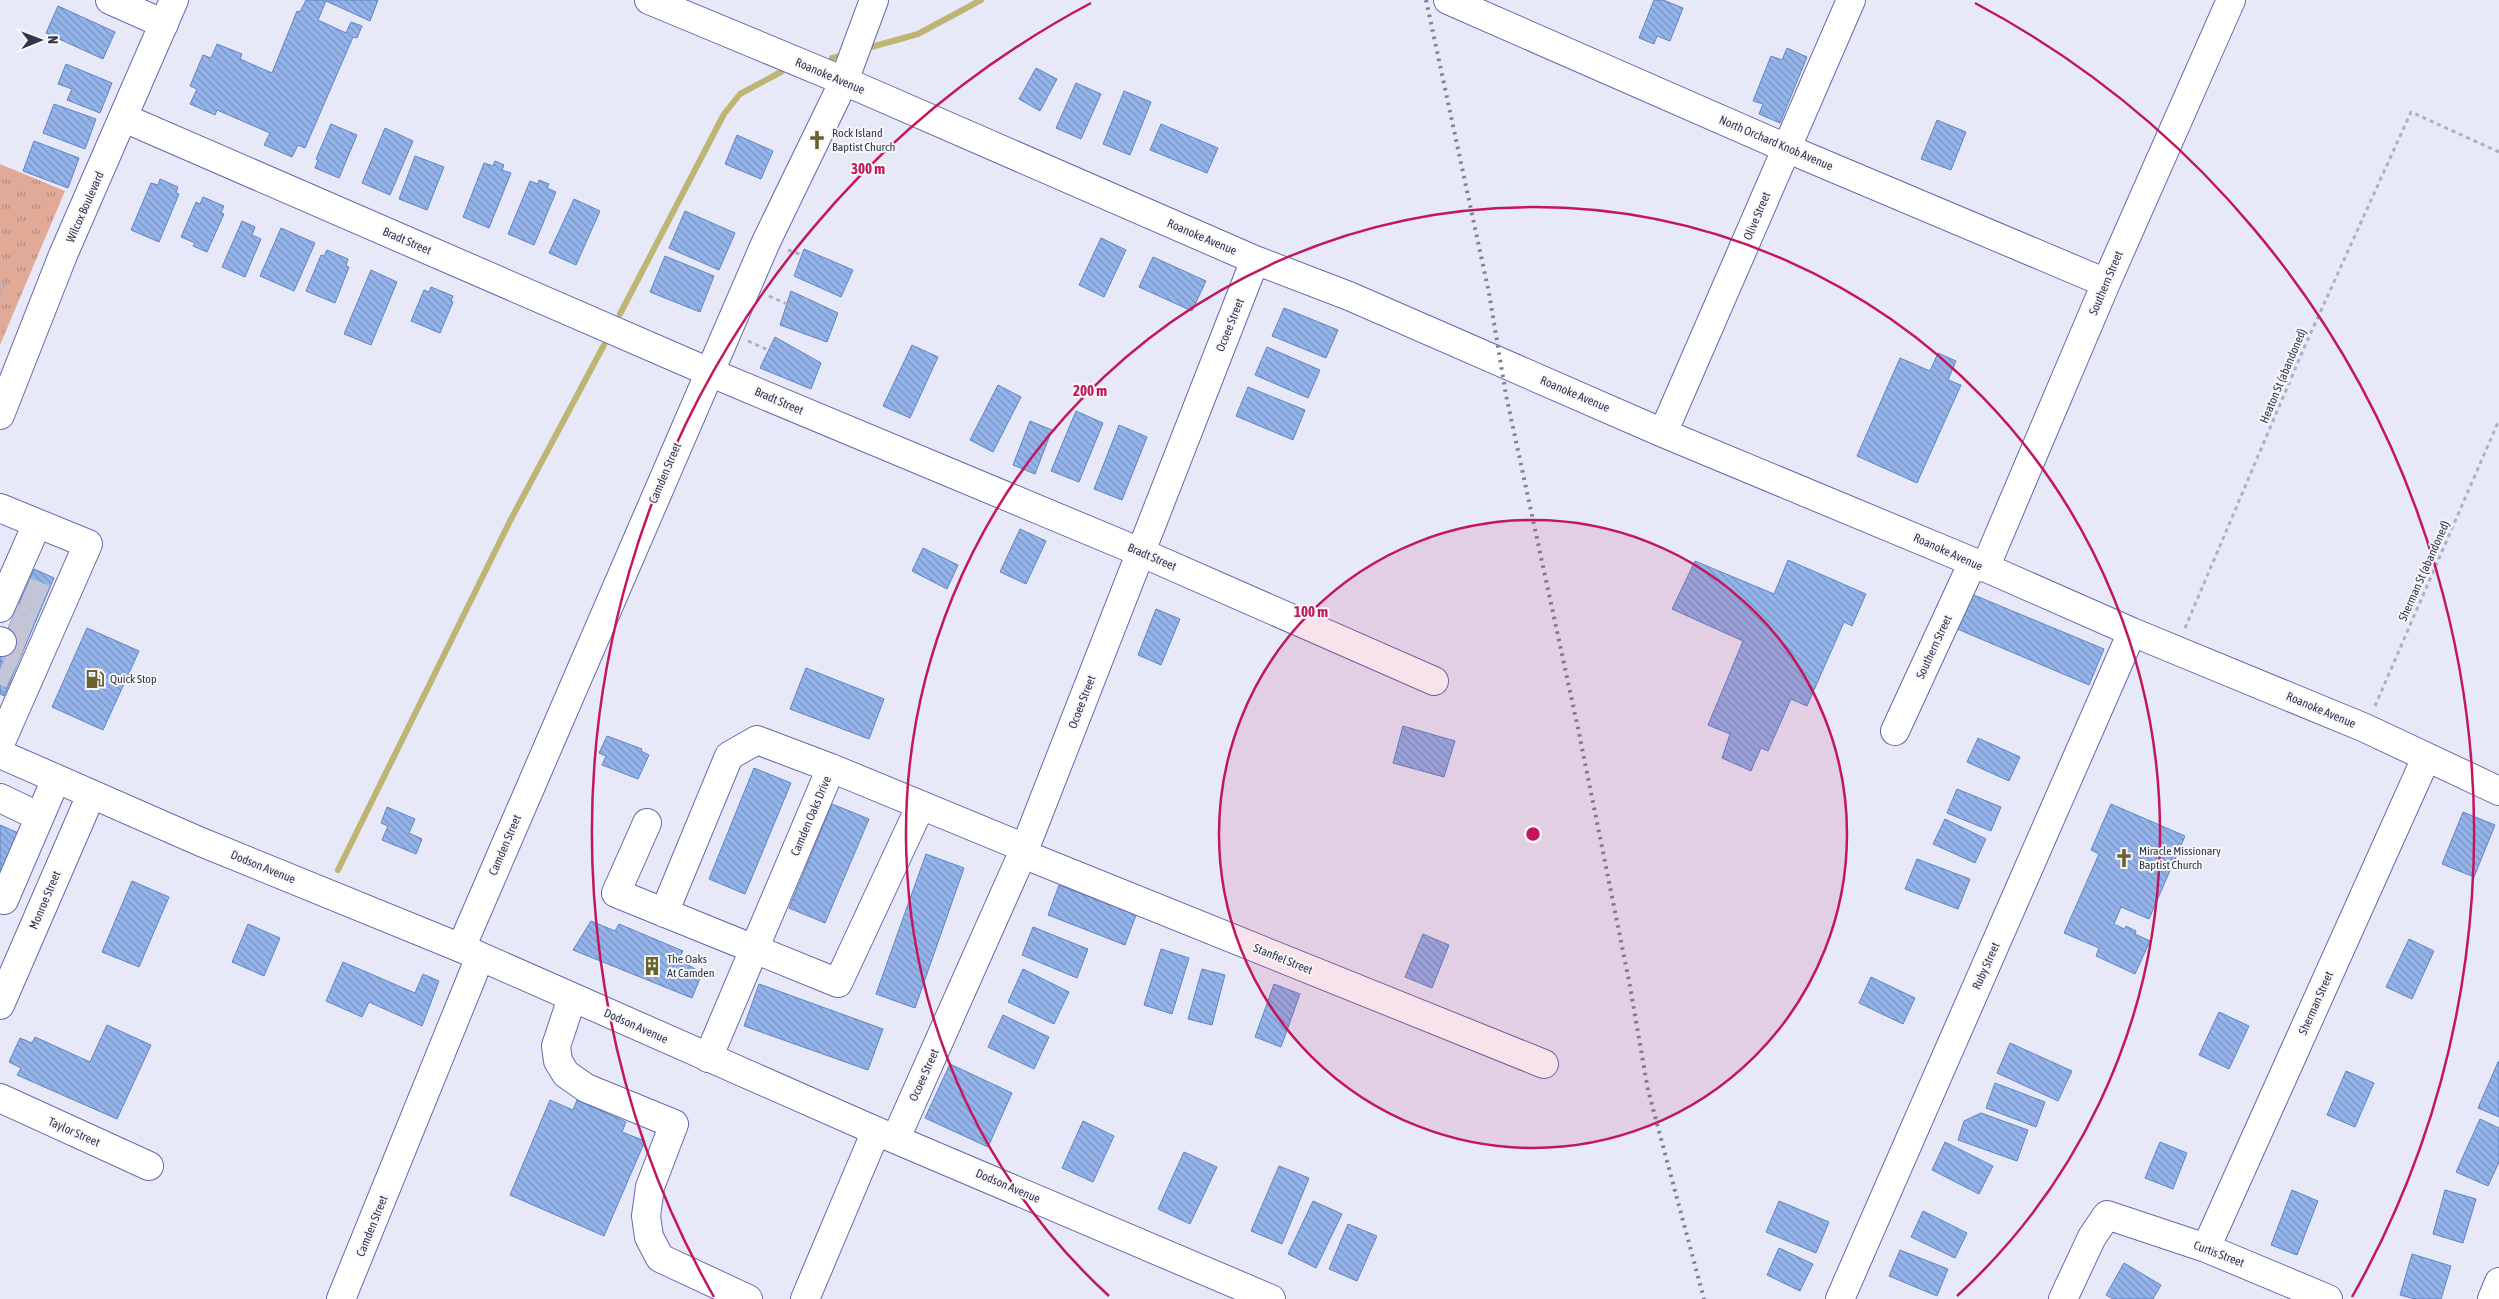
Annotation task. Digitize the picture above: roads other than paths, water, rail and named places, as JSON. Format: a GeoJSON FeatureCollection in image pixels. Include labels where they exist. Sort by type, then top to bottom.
{"type":"FeatureCollection","features":[{"type":"Feature","properties":{"kind":"street"},"geometry":{"type":"LineString","coordinates":[[110,0],[169,12]]}},
{"type":"Feature","properties":{"kind":"street","name":"Roanoke Avenue"},"geometry":{"type":"LineString","coordinates":[[649,0],[844,81],[1255,260],[1349,296],[1663,433],[1979,565],[2132,632],[2365,728],[2499,791]]}},
{"type":"Feature","properties":{"kind":"street","name":"Camden Street"},"geometry":{"type":"LineString","coordinates":[[341,1299],[470,953],[709,372],[766,242],[844,81],[874,0]]}},
{"type":"Feature","properties":{"kind":"street","name":"North Orchard Knob Avenue"},"geometry":{"type":"LineString","coordinates":[[1448,0],[1786,148],[2106,283]]}},
{"type":"Feature","properties":{"kind":"street","name":"Olive Street"},"geometry":{"type":"LineString","coordinates":[[1663,433],[1851,0]]}},
{"type":"Feature","properties":{"kind":"street","name":"Southern Street"},"geometry":{"type":"LineString","coordinates":[[1895,731],[1979,565],[2106,283],[2230,0]]}},
{"type":"Feature","properties":{"kind":"street","name":"Wilcox Boulevard"},"geometry":{"type":"LineString","coordinates":[[0,415],[63,255],[169,12]]}},
{"type":"Feature","properties":{"kind":"street","name":"Bradt Street"},"geometry":{"type":"LineString","coordinates":[[124,118],[709,372],[1140,552],[1434,681]]}},
{"type":"Feature","properties":{"kind":"street","name":"Ocoee Street"},"geometry":{"type":"LineString","coordinates":[[805,1299],[1024,851],[1255,260]]}},
{"type":"Feature","properties":{"kind":"street"},"geometry":{"type":"LineString","coordinates":[[0,508],[88,544],[26,608]]}},
{"type":"Feature","properties":{"kind":"street"},"geometry":{"type":"LineString","coordinates":[[0,744],[8,706],[20,678],[16,647],[26,608],[37,524]]}},
{"type":"Feature","properties":{"kind":"street","name":"Ruby Street"},"geometry":{"type":"LineString","coordinates":[[1840,1299],[2132,632]]}},
{"type":"Feature","properties":{"kind":"street"},"geometry":{"type":"LineString","coordinates":[[664,913],[729,756],[757,740],[831,768]]}},
{"type":"Feature","properties":{"kind":"street","name":"Dodson Avenue"},"geometry":{"type":"LineString","coordinates":[[0,754],[91,795],[470,953],[886,1135],[1272,1299]]}},
{"type":"Feature","properties":{"kind":"street","name":"Sherman Street"},"geometry":{"type":"LineString","coordinates":[[2206,1248],[2426,758]]}},
{"type":"Feature","properties":{"kind":"street","name":"Camden Oaks Drive"},"geometry":{"type":"LineString","coordinates":[[708,1058],[831,768],[921,805],[1024,851]]}},
{"type":"Feature","properties":{"kind":"street"},"geometry":{"type":"LineString","coordinates":[[38,916],[2,899],[56,779]]}},
{"type":"Feature","properties":{"kind":"street","name":"Monroe Street"},"geometry":{"type":"LineString","coordinates":[[0,1005],[91,795]]}},
{"type":"Feature","properties":{"kind":"street"},"geometry":{"type":"LineString","coordinates":[[0,798],[38,816]]}},
{"type":"Feature","properties":{"kind":"street"},"geometry":{"type":"LineString","coordinates":[[647,823],[616,893],[838,983],[921,805]]}},
{"type":"Feature","properties":{"kind":"street","name":"Stanfiel Street"},"geometry":{"type":"LineString","coordinates":[[1024,851],[1544,1064]]}},
{"type":"Feature","properties":{"kind":"street"},"geometry":{"type":"LineString","coordinates":[[572,998],[556,1046],[558,1061],[566,1074],[586,1088],[674,1124],[650,1186],[646,1216],[649,1237],[660,1258],[748,1299]]}},
{"type":"Feature","properties":{"kind":"street","name":"Taylor Street"},"geometry":{"type":"LineString","coordinates":[[0,1098],[148,1166]]}},
{"type":"Feature","properties":{"kind":"street","name":"Curtis Street"},"geometry":{"type":"LineString","coordinates":[[2063,1299],[2092,1237],[2107,1215],[2206,1248],[2328,1299]]}},
{"type":"Feature","properties":{"kind":"street"},"geometry":{"type":"LineString","coordinates":[[2492,1299],[2499,1282]]}},
{"type":"Feature","properties":{"kind":"waterway"},"geometry":{"type":"LineString","coordinates":[[864,49],[918,34],[981,0]]}},
{"type":"Feature","properties":{"kind":"waterway"},"geometry":{"type":"LineString","coordinates":[[832,58],[845,55]]}},
{"type":"Feature","properties":{"kind":"waterway"},"geometry":{"type":"LineString","coordinates":[[620,314],[724,114],[740,94],[781,72]]}},
{"type":"Feature","properties":{"kind":"waterway"},"geometry":{"type":"LineString","coordinates":[[338,870],[510,521],[604,345]]}},
{"type":"Feature","properties":{"kind":"tunnel"},"geometry":{"type":"LineString","coordinates":[[25,591],[44,599]]}},
{"type":"Feature","properties":{"kind":"tunnel"},"geometry":{"type":"LineString","coordinates":[[13,617],[33,625]]}},
{"type":"Feature","properties":{"kind":"tunnel"},"geometry":{"type":"LineString","coordinates":[[2,642],[23,650]]}},
{"type":"Feature","properties":{"kind":"tunnel"},"geometry":{"type":"LineString","coordinates":[[0,669],[12,675]]}},
{"type":"Feature","properties":{"kind":"railway"},"geometry":{"type":"LineString","coordinates":[[1426,0],[1489,293],[1506,395],[1579,733],[1629,981],[1648,1090],[1704,1299]]}},
{"type":"Feature","properties":{"kind":"place","name":"Rock Island Baptist Church"},"geometry":{"type":"Point","coordinates":[817,140]}},
{"type":"Feature","properties":{"kind":"place","name":"Quick Stop"},"geometry":{"type":"Point","coordinates":[95,679]}},
{"type":"Feature","properties":{"kind":"place","name":"Miracle Missionary Baptist Church"},"geometry":{"type":"Point","coordinates":[2124,858]}},
{"type":"Feature","properties":{"kind":"place","name":"The Oaks At Camden"},"geometry":{"type":"Point","coordinates":[652,966]}}]}
